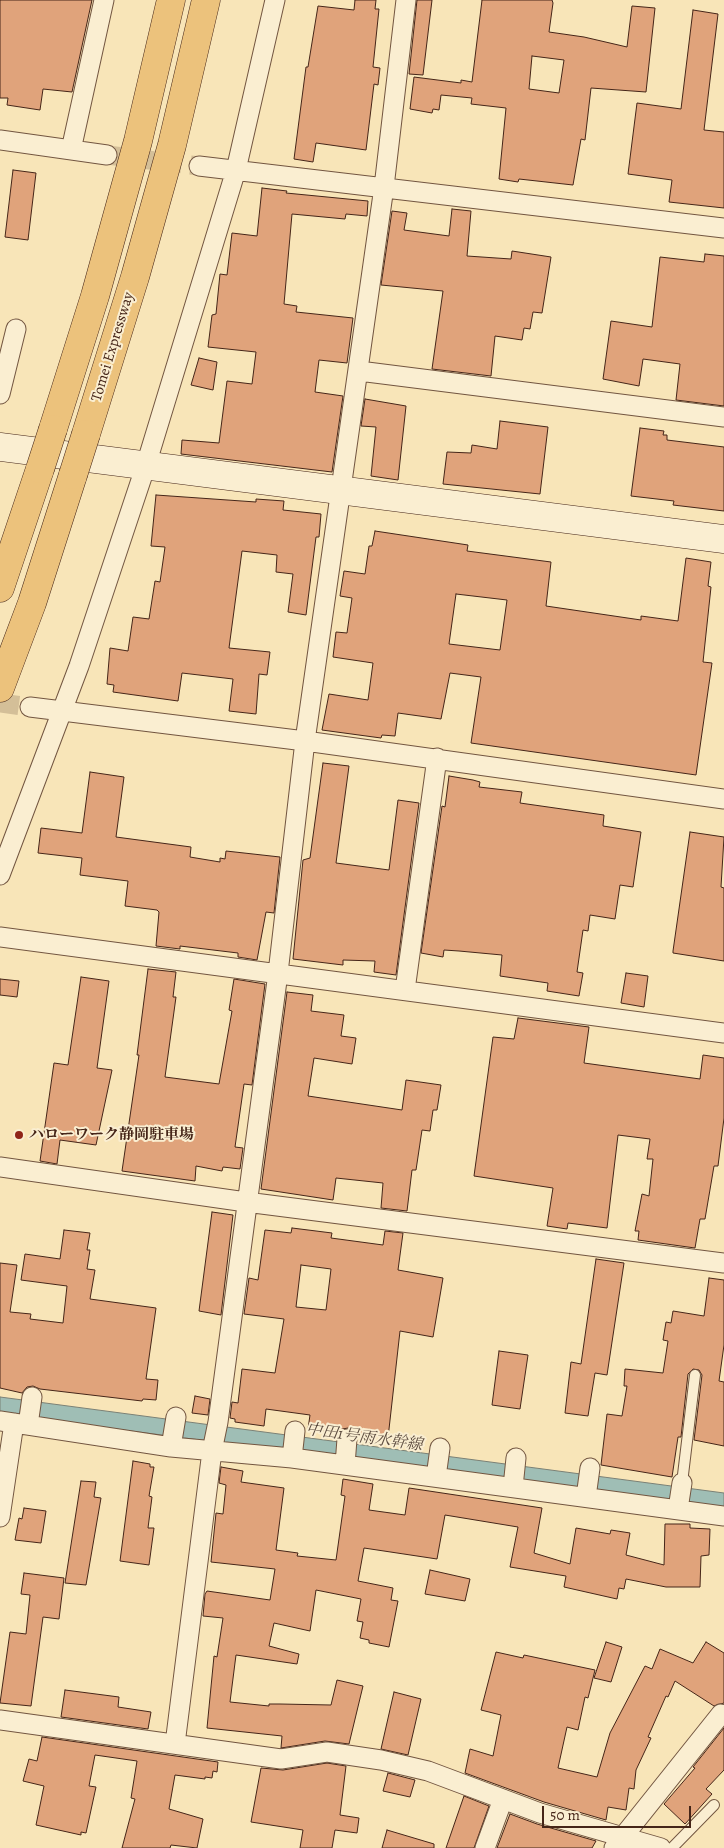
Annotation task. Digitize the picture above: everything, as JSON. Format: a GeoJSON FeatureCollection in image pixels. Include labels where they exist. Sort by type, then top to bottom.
{"type":"FeatureCollection","features":[{"type":"Feature","properties":{"kind":"highway"},"geometry":{"type":"LineString","coordinates":[[0,588],[95,296],[136,150],[171,0]]}},
{"type":"Feature","properties":{"kind":"highway","name":"Tomei Expressway"},"geometry":{"type":"LineString","coordinates":[[0,688],[32,603],[148,230],[172,145],[206,0]]}},
{"type":"Feature","properties":{"kind":"street"},"geometry":{"type":"LineString","coordinates":[[71,150],[104,0]]}},
{"type":"Feature","properties":{"kind":"street"},"geometry":{"type":"LineString","coordinates":[[0,875],[62,710],[146,465],[236,170],[275,0]]}},
{"type":"Feature","properties":{"kind":"street"},"geometry":{"type":"LineString","coordinates":[[174,1744],[278,973],[305,740],[384,187],[406,0]]}},
{"type":"Feature","properties":{"kind":"street"},"geometry":{"type":"LineString","coordinates":[[0,140],[107,155]]}},
{"type":"Feature","properties":{"kind":"street"},"geometry":{"type":"LineString","coordinates":[[199,166],[724,228]]}},
{"type":"Feature","properties":{"kind":"street"},"geometry":{"type":"LineString","coordinates":[[0,394],[16,329]]}},
{"type":"Feature","properties":{"kind":"street"},"geometry":{"type":"LineString","coordinates":[[358,371],[724,417]]}},
{"type":"Feature","properties":{"kind":"street"},"geometry":{"type":"LineString","coordinates":[[0,447],[340,492],[724,539]]}},
{"type":"Feature","properties":{"kind":"street"},"geometry":{"type":"LineString","coordinates":[[30,707],[305,740],[724,799]]}},
{"type":"Feature","properties":{"kind":"street"},"geometry":{"type":"LineString","coordinates":[[405,990],[437,758]]}},
{"type":"Feature","properties":{"kind":"street"},"geometry":{"type":"LineString","coordinates":[[0,936],[724,1033]]}},
{"type":"Feature","properties":{"kind":"street"},"geometry":{"type":"LineString","coordinates":[[0,1167],[246,1202],[724,1263]]}},
{"type":"Feature","properties":{"kind":"street"},"geometry":{"type":"LineString","coordinates":[[0,1517],[21,1416],[174,1433],[213,1446],[293,1446],[346,1454],[437,1472],[587,1492],[680,1497],[724,1516]]}},
{"type":"Feature","properties":{"kind":"street"},"geometry":{"type":"LineString","coordinates":[[437,1472],[440,1448]]}},
{"type":"Feature","properties":{"kind":"street"},"geometry":{"type":"LineString","coordinates":[[513,1482],[516,1458]]}},
{"type":"Feature","properties":{"kind":"street"},"geometry":{"type":"LineString","coordinates":[[587,1492],[590,1468]]}},
{"type":"Feature","properties":{"kind":"street"},"geometry":{"type":"LineString","coordinates":[[619,1842],[721,1714],[724,1715]]}},
{"type":"Feature","properties":{"kind":"street"},"geometry":{"type":"LineString","coordinates":[[0,1720],[281,1759],[327,1752],[380,1760],[428,1771],[619,1842],[660,1848]]}},
{"type":"Feature","properties":{"kind":"street"},"geometry":{"type":"LineString","coordinates":[[485,1848],[503,1799]]}},
{"type":"Feature","properties":{"kind":"lane"},"geometry":{"type":"LineString","coordinates":[[680,1497],[695,1375]]}},
{"type":"Feature","properties":{"kind":"lane"},"geometry":{"type":"LineString","coordinates":[[672,1848],[714,1805]]}},
{"type":"Feature","properties":{"kind":"water"},"geometry":{"type":"Polygon","coordinates":[[[0,1397],[724,1493],[724,1508],[0,1414],[0,1397]]]}},
{"type":"Feature","properties":{"kind":"building"},"geometry":{"type":"Polygon","coordinates":[[[0,0],[92,0],[72,92],[43,89],[40,110],[7,105],[8,98],[0,98],[0,0]]]}},
{"type":"Feature","properties":{"kind":"building"},"geometry":{"type":"Polygon","coordinates":[[[355,0],[376,0],[375,9],[379,9],[373,67],[380,68],[378,85],[374,84],[366,150],[316,143],[313,162],[294,159],[306,67],[308,67],[318,6],[354,10],[355,0]]]}},
{"type":"Feature","properties":{"kind":"building"},"geometry":{"type":"Polygon","coordinates":[[[417,0],[432,0],[423,75],[409,74],[417,0]]]}},
{"type":"Feature","properties":{"kind":"building"},"geometry":{"type":"Polygon","coordinates":[[[482,0],[552,0],[549,32],[584,37],[627,47],[632,6],[655,8],[646,92],[591,88],[585,140],[581,139],[573,185],[519,179],[518,182],[499,179],[506,108],[471,104],[472,98],[441,95],[439,110],[433,109],[432,113],[410,109],[414,77],[461,83],[461,80],[472,82],[482,0]],[[532,56],[529,89],[559,93],[564,60],[532,56]]]}},
{"type":"Feature","properties":{"kind":"building"},"geometry":{"type":"Polygon","coordinates":[[[693,10],[718,14],[704,130],[724,132],[724,208],[669,202],[672,180],[628,174],[637,103],[681,109],[693,10]]]}},
{"type":"Feature","properties":{"kind":"building"},"geometry":{"type":"Polygon","coordinates":[[[13,170],[36,173],[28,240],[5,237],[13,170]]]}},
{"type":"Feature","properties":{"kind":"building"},"geometry":{"type":"Polygon","coordinates":[[[262,188],[287,191],[286,193],[368,201],[367,216],[346,214],[345,219],[292,214],[284,304],[297,306],[296,312],[353,318],[347,363],[319,360],[315,392],[343,396],[332,472],[181,454],[182,440],[219,443],[227,381],[252,384],[256,352],[208,347],[212,315],[216,314],[220,274],[227,275],[232,233],[257,236],[262,188]]]}},
{"type":"Feature","properties":{"kind":"building"},"geometry":{"type":"Polygon","coordinates":[[[452,209],[471,211],[467,256],[511,259],[512,251],[551,257],[542,313],[533,312],[530,329],[524,328],[522,340],[495,336],[491,376],[432,369],[443,291],[381,285],[392,211],[407,213],[404,230],[449,236],[452,209]]]}},
{"type":"Feature","properties":{"kind":"building"},"geometry":{"type":"Polygon","coordinates":[[[705,254],[724,256],[724,406],[676,400],[680,364],[643,359],[639,386],[603,379],[611,321],[652,327],[660,257],[704,262],[705,254]]]}},
{"type":"Feature","properties":{"kind":"building"},"geometry":{"type":"Polygon","coordinates":[[[199,358],[217,362],[213,390],[191,385],[199,358]]]}},
{"type":"Feature","properties":{"kind":"building"},"geometry":{"type":"Polygon","coordinates":[[[365,399],[406,406],[398,480],[371,476],[376,427],[361,426],[365,399]]]}},
{"type":"Feature","properties":{"kind":"building"},"geometry":{"type":"Polygon","coordinates":[[[500,421],[548,427],[540,494],[443,484],[447,452],[471,453],[472,445],[497,449],[500,421]]]}},
{"type":"Feature","properties":{"kind":"building"},"geometry":{"type":"Polygon","coordinates":[[[640,428],[664,431],[663,435],[667,435],[667,440],[724,447],[724,511],[673,505],[674,501],[631,496],[640,428]]]}},
{"type":"Feature","properties":{"kind":"building"},"geometry":{"type":"Polygon","coordinates":[[[156,495],[256,502],[256,499],[284,501],[283,510],[321,514],[319,537],[316,537],[306,615],[288,612],[293,574],[276,572],[277,555],[242,551],[229,648],[270,652],[267,675],[259,674],[256,714],[229,711],[233,679],[182,673],[178,701],[113,692],[114,685],[107,684],[110,648],[128,651],[133,617],[149,619],[155,581],[160,582],[165,547],[151,546],[156,495]]]}},
{"type":"Feature","properties":{"kind":"building"},"geometry":{"type":"Polygon","coordinates":[[[375,531],[468,545],[467,551],[551,562],[546,606],[641,620],[641,616],[678,621],[686,558],[711,562],[708,586],[711,587],[703,662],[712,663],[696,775],[471,743],[481,677],[450,673],[441,719],[398,713],[395,736],[382,735],[381,738],[322,730],[329,694],[368,700],[373,663],[333,657],[336,632],[347,633],[352,598],[340,596],[344,571],[365,574],[369,546],[372,546],[375,531]],[[456,594],[449,644],[500,650],[507,600],[456,594]]]}},
{"type":"Feature","properties":{"kind":"building"},"geometry":{"type":"Polygon","coordinates":[[[323,763],[349,766],[336,863],[389,870],[398,800],[419,803],[396,975],[374,972],[375,961],[343,960],[343,965],[293,959],[303,860],[310,858],[323,763]]]}},
{"type":"Feature","properties":{"kind":"building"},"geometry":{"type":"Polygon","coordinates":[[[90,772],[124,777],[116,837],[191,847],[190,857],[220,862],[220,858],[225,859],[226,851],[280,857],[274,913],[266,912],[257,960],[238,957],[238,953],[180,946],[180,949],[156,946],[159,912],[157,910],[125,906],[128,881],[80,875],[82,858],[38,853],[41,828],[82,833],[90,772]]]}},
{"type":"Feature","properties":{"kind":"building"},"geometry":{"type":"Polygon","coordinates":[[[449,776],[480,782],[479,787],[522,792],[520,803],[604,815],[603,826],[641,832],[633,887],[620,885],[615,919],[590,915],[588,931],[583,930],[577,972],[583,973],[579,996],[547,991],[548,983],[500,976],[502,955],[444,950],[443,957],[421,953],[442,806],[445,807],[449,776]]]}},
{"type":"Feature","properties":{"kind":"building"},"geometry":{"type":"Polygon","coordinates":[[[690,832],[724,837],[721,887],[724,888],[724,961],[673,953],[690,832]]]}},
{"type":"Feature","properties":{"kind":"building"},"geometry":{"type":"Polygon","coordinates":[[[148,969],[176,972],[173,997],[176,997],[165,1077],[219,1084],[232,1011],[229,1010],[234,979],[265,984],[252,1085],[244,1084],[235,1147],[243,1148],[240,1169],[223,1167],[222,1171],[196,1166],[195,1181],[122,1171],[139,1055],[137,1055],[148,969]]]}},
{"type":"Feature","properties":{"kind":"building"},"geometry":{"type":"Polygon","coordinates":[[[626,973],[648,976],[644,1007],[621,1003],[626,973]]]}},
{"type":"Feature","properties":{"kind":"building"},"geometry":{"type":"Polygon","coordinates":[[[81,977],[109,981],[97,1068],[112,1070],[96,1145],[60,1140],[57,1164],[40,1161],[54,1063],[68,1065],[81,977]]]}},
{"type":"Feature","properties":{"kind":"building"},"geometry":{"type":"Polygon","coordinates":[[[0,979],[19,981],[17,997],[0,995],[0,979]]]}},
{"type":"Feature","properties":{"kind":"building"},"geometry":{"type":"Polygon","coordinates":[[[287,992],[313,995],[311,1011],[344,1015],[341,1036],[356,1038],[352,1064],[314,1058],[308,1096],[402,1110],[406,1080],[441,1085],[437,1110],[433,1110],[430,1131],[422,1130],[416,1170],[412,1170],[407,1211],[381,1208],[383,1183],[336,1178],[333,1200],[261,1189],[287,992]]]}},
{"type":"Feature","properties":{"kind":"building"},"geometry":{"type":"Polygon","coordinates":[[[518,1018],[589,1027],[584,1063],[700,1079],[703,1055],[724,1058],[724,1118],[718,1166],[714,1166],[705,1219],[700,1219],[695,1248],[638,1240],[639,1231],[635,1231],[642,1194],[649,1196],[653,1159],[647,1159],[650,1139],[618,1135],[607,1228],[568,1223],[567,1229],[547,1226],[553,1188],[474,1176],[493,1037],[514,1039],[518,1018]]]}},
{"type":"Feature","properties":{"kind":"building"},"geometry":{"type":"Polygon","coordinates":[[[212,1212],[233,1215],[221,1315],[199,1311],[212,1212]]]}},
{"type":"Feature","properties":{"kind":"building"},"geometry":{"type":"Polygon","coordinates":[[[292,1228],[332,1233],[331,1238],[383,1245],[385,1231],[403,1233],[398,1270],[443,1278],[433,1337],[400,1331],[388,1438],[356,1433],[348,1428],[337,1430],[336,1433],[308,1429],[310,1415],[266,1409],[264,1426],[235,1422],[235,1419],[230,1418],[232,1402],[238,1403],[242,1369],[275,1373],[284,1319],[244,1314],[249,1278],[258,1280],[265,1230],[291,1233],[292,1228]],[[301,1265],[296,1307],[326,1310],[331,1269],[301,1265]]]}},
{"type":"Feature","properties":{"kind":"building"},"geometry":{"type":"Polygon","coordinates":[[[64,1230],[90,1233],[87,1250],[90,1250],[87,1269],[95,1270],[90,1299],[156,1308],[146,1379],[158,1380],[156,1400],[143,1399],[142,1401],[40,1389],[33,1386],[27,1387],[22,1393],[0,1388],[0,1263],[17,1265],[10,1312],[31,1314],[30,1319],[63,1323],[67,1286],[21,1280],[25,1254],[60,1259],[64,1230]]]}},
{"type":"Feature","properties":{"kind":"building"},"geometry":{"type":"Polygon","coordinates":[[[596,1259],[624,1263],[607,1375],[595,1373],[588,1416],[565,1413],[571,1362],[581,1364],[596,1259]]]}},
{"type":"Feature","properties":{"kind":"building"},"geometry":{"type":"Polygon","coordinates":[[[709,1278],[724,1280],[724,1345],[719,1381],[724,1382],[724,1446],[694,1440],[702,1375],[699,1370],[693,1369],[688,1374],[681,1437],[678,1437],[672,1477],[601,1465],[607,1414],[622,1416],[627,1386],[624,1386],[625,1369],[663,1373],[668,1341],[663,1340],[666,1322],[671,1323],[673,1311],[704,1316],[709,1278]]]}},
{"type":"Feature","properties":{"kind":"building"},"geometry":{"type":"Polygon","coordinates":[[[499,1351],[528,1355],[520,1409],[492,1405],[499,1351]]]}},
{"type":"Feature","properties":{"kind":"building"},"geometry":{"type":"Polygon","coordinates":[[[195,1396],[210,1399],[208,1415],[192,1413],[195,1396]]]}},
{"type":"Feature","properties":{"kind":"building"},"geometry":{"type":"Polygon","coordinates":[[[133,1461],[150,1464],[150,1467],[154,1467],[149,1496],[152,1497],[148,1528],[154,1528],[149,1565],[120,1561],[133,1461]]]}},
{"type":"Feature","properties":{"kind":"building"},"geometry":{"type":"Polygon","coordinates":[[[221,1467],[243,1471],[241,1482],[284,1488],[276,1550],[298,1553],[297,1556],[336,1560],[345,1496],[341,1495],[343,1479],[373,1484],[369,1510],[405,1515],[409,1488],[542,1508],[534,1553],[570,1564],[576,1528],[610,1534],[611,1530],[630,1533],[626,1555],[664,1565],[665,1524],[690,1524],[690,1528],[710,1529],[709,1555],[701,1556],[700,1587],[666,1587],[626,1579],[624,1589],[619,1588],[617,1599],[564,1587],[566,1576],[510,1567],[518,1527],[445,1515],[437,1559],[364,1548],[358,1581],[393,1588],[391,1600],[398,1601],[389,1647],[369,1643],[369,1640],[360,1638],[363,1622],[357,1621],[361,1599],[316,1590],[310,1631],[274,1623],[269,1646],[299,1654],[297,1664],[236,1655],[230,1702],[269,1706],[269,1704],[331,1705],[337,1680],[363,1686],[349,1744],[325,1741],[281,1748],[282,1736],[207,1728],[214,1656],[217,1657],[223,1618],[203,1616],[205,1594],[207,1591],[270,1600],[275,1569],[211,1562],[216,1513],[223,1514],[226,1485],[219,1483],[221,1467]]]}},
{"type":"Feature","properties":{"kind":"building"},"geometry":{"type":"Polygon","coordinates":[[[81,1481],[96,1482],[94,1497],[101,1498],[86,1585],[65,1583],[81,1481]]]}},
{"type":"Feature","properties":{"kind":"building"},"geometry":{"type":"Polygon","coordinates":[[[24,1508],[46,1511],[41,1543],[15,1540],[19,1518],[22,1519],[24,1508]]]}},
{"type":"Feature","properties":{"kind":"building"},"geometry":{"type":"Polygon","coordinates":[[[430,1570],[470,1579],[465,1601],[425,1594],[430,1570]]]}},
{"type":"Feature","properties":{"kind":"building"},"geometry":{"type":"Polygon","coordinates":[[[24,1573],[64,1578],[59,1619],[43,1617],[31,1706],[0,1703],[10,1632],[26,1634],[30,1595],[21,1594],[24,1573]]]}},
{"type":"Feature","properties":{"kind":"building"},"geometry":{"type":"Polygon","coordinates":[[[606,1642],[622,1647],[611,1682],[594,1678],[606,1642]]]}},
{"type":"Feature","properties":{"kind":"building"},"geometry":{"type":"Polygon","coordinates":[[[706,1642],[724,1653],[724,1703],[714,1706],[675,1681],[668,1697],[666,1696],[648,1737],[651,1738],[636,1770],[634,1789],[629,1788],[626,1810],[608,1807],[606,1820],[544,1802],[465,1773],[470,1749],[493,1756],[501,1715],[481,1710],[496,1652],[523,1658],[524,1655],[595,1670],[588,1698],[585,1697],[578,1730],[567,1727],[558,1768],[597,1777],[610,1733],[645,1666],[652,1669],[660,1649],[693,1663],[706,1642]]]}},
{"type":"Feature","properties":{"kind":"building"},"geometry":{"type":"Polygon","coordinates":[[[65,1690],[119,1697],[118,1707],[151,1712],[148,1729],[61,1717],[65,1690]]]}},
{"type":"Feature","properties":{"kind":"building"},"geometry":{"type":"Polygon","coordinates":[[[394,1692],[421,1699],[408,1755],[381,1749],[394,1692]]]}},
{"type":"Feature","properties":{"kind":"building"},"geometry":{"type":"Polygon","coordinates":[[[724,1728],[724,1770],[706,1789],[712,1794],[685,1824],[664,1804],[695,1768],[693,1767],[724,1728]]]}},
{"type":"Feature","properties":{"kind":"building"},"geometry":{"type":"Polygon","coordinates":[[[42,1737],[218,1762],[217,1772],[213,1771],[212,1778],[205,1777],[205,1779],[175,1775],[169,1809],[203,1819],[197,1848],[171,1845],[170,1848],[122,1848],[135,1799],[131,1798],[137,1761],[95,1755],[89,1786],[96,1787],[86,1833],[81,1832],[81,1835],[36,1825],[44,1786],[23,1781],[29,1759],[37,1761],[42,1737]]]}},
{"type":"Feature","properties":{"kind":"building"},"geometry":{"type":"Polygon","coordinates":[[[327,1763],[346,1766],[340,1815],[359,1818],[357,1833],[335,1830],[332,1848],[300,1848],[303,1830],[251,1822],[261,1768],[283,1770],[327,1763]]]}},
{"type":"Feature","properties":{"kind":"building"},"geometry":{"type":"Polygon","coordinates":[[[388,1773],[415,1780],[410,1797],[383,1791],[388,1773]]]}},
{"type":"Feature","properties":{"kind":"building"},"geometry":{"type":"Polygon","coordinates":[[[464,1796],[489,1806],[474,1848],[446,1848],[464,1796]]]}},
{"type":"Feature","properties":{"kind":"building"},"geometry":{"type":"Polygon","coordinates":[[[510,1814],[596,1841],[592,1848],[497,1848],[510,1814]]]}},
{"type":"Feature","properties":{"kind":"building"},"geometry":{"type":"Polygon","coordinates":[[[387,1830],[434,1844],[434,1848],[382,1848],[387,1830]]]}},
{"type":"Feature","properties":{"kind":"tunnel"},"geometry":{"type":"LineString","coordinates":[[107,155],[199,166]]}},
{"type":"Feature","properties":{"kind":"tunnel"},"geometry":{"type":"LineString","coordinates":[[0,703],[30,707]]}},
{"type":"Feature","properties":{"kind":"place","name":"ハローワーク静岡駐車場"},"geometry":{"type":"Point","coordinates":[19,1135]}},
{"type":"Feature","properties":{"kind":"water label","name":"中田1号雨水幹線"},"geometry":{"type":"Point","coordinates":[364,1438]}}]}
